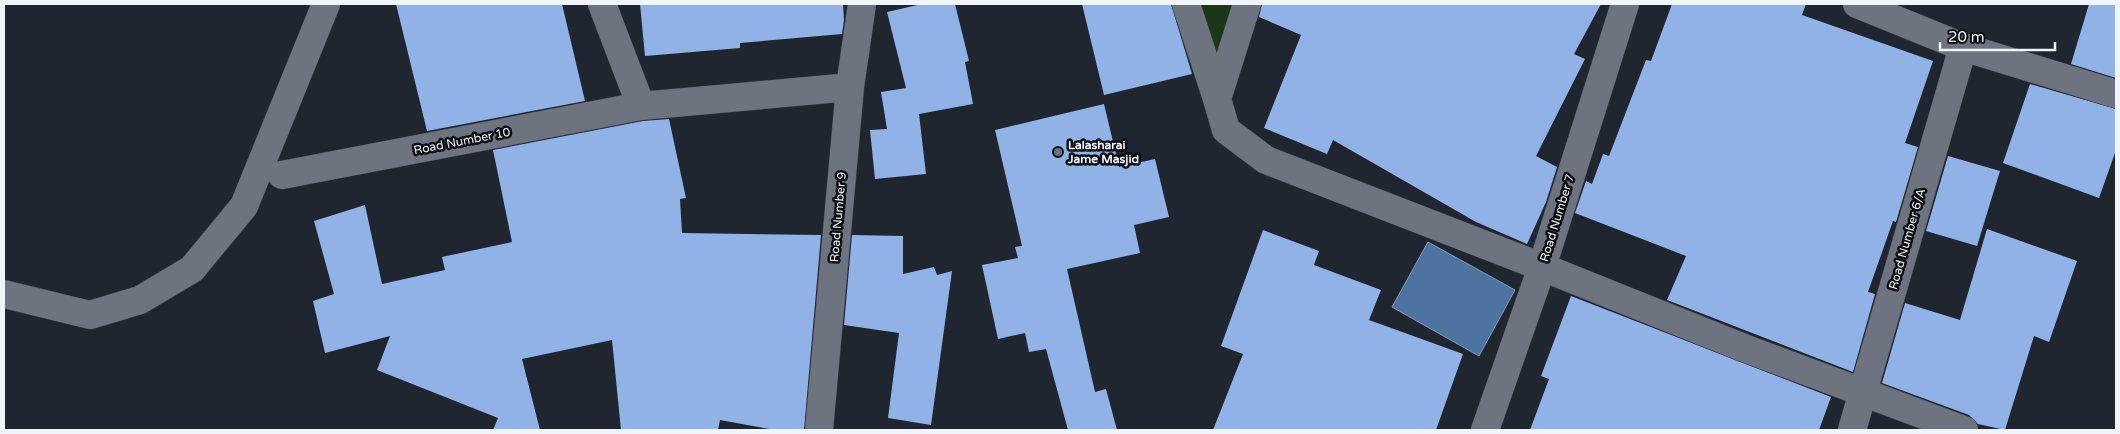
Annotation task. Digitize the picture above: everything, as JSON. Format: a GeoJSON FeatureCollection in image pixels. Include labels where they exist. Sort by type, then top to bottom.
{"type":"FeatureCollection","features":[{"type":"Feature","properties":{"kind":"street"},"geometry":{"type":"LineString","coordinates":[[4,294],[90,314],[140,300],[192,269],[244,206],[326,4]]}},
{"type":"Feature","properties":{"kind":"street"},"geometry":{"type":"LineString","coordinates":[[602,4],[641,106]]}},
{"type":"Feature","properties":{"kind":"street","name":"Road Number 9"},"geometry":{"type":"LineString","coordinates":[[819,430],[850,87],[862,4]]}},
{"type":"Feature","properties":{"kind":"street"},"geometry":{"type":"LineString","coordinates":[[1186,4],[1226,130],[1266,160],[1744,348],[1964,430]]}},
{"type":"Feature","properties":{"kind":"street"},"geometry":{"type":"LineString","coordinates":[[1217,99],[1247,4]]}},
{"type":"Feature","properties":{"kind":"street","name":"Road Number 7"},"geometry":{"type":"LineString","coordinates":[[1485,430],[1542,267],[1625,4]]}},
{"type":"Feature","properties":{"kind":"street"},"geometry":{"type":"LineString","coordinates":[[1857,4],[1963,47],[2116,94]]}},
{"type":"Feature","properties":{"kind":"street","name":"Road Number 6/A"},"geometry":{"type":"LineString","coordinates":[[1852,430],[1963,47]]}},
{"type":"Feature","properties":{"kind":"street","name":"Road Number 10"},"geometry":{"type":"LineString","coordinates":[[282,175],[641,106],[850,87]]}},
{"type":"Feature","properties":{"kind":"green space"},"geometry":{"type":"Polygon","coordinates":[[[1194,4],[1236,4],[1215,70],[1194,4]]]}},
{"type":"Feature","properties":{"kind":"water"},"geometry":{"type":"Polygon","coordinates":[[[1428,242],[1515,290],[1479,356],[1392,307],[1428,242]]]}},
{"type":"Feature","properties":{"kind":"building"},"geometry":{"type":"Polygon","coordinates":[[[396,4],[562,4],[585,101],[427,131],[396,4]]]}},
{"type":"Feature","properties":{"kind":"building"},"geometry":{"type":"Polygon","coordinates":[[[640,4],[843,4],[844,20],[842,34],[740,43],[740,48],[645,56],[640,4]]]}},
{"type":"Feature","properties":{"kind":"building"},"geometry":{"type":"Polygon","coordinates":[[[922,4],[955,4],[969,61],[965,62],[973,104],[919,114],[926,174],[875,179],[870,130],[887,129],[881,92],[906,88],[887,12],[922,4]]]}},
{"type":"Feature","properties":{"kind":"building"},"geometry":{"type":"Polygon","coordinates":[[[1082,4],[1171,4],[1192,74],[1104,95],[1082,4]]]}},
{"type":"Feature","properties":{"kind":"building"},"geometry":{"type":"Polygon","coordinates":[[[1262,4],[1601,4],[1574,54],[1585,59],[1536,156],[1557,167],[1546,202],[1527,244],[1476,222],[1333,140],[1327,154],[1264,128],[1301,35],[1259,17],[1262,4]]]}},
{"type":"Feature","properties":{"kind":"building"},"geometry":{"type":"Polygon","coordinates":[[[1672,4],[1806,4],[1802,15],[1933,61],[1905,143],[1918,147],[1896,222],[1893,221],[1868,292],[1875,294],[1853,372],[1667,300],[1686,256],[1575,213],[1586,181],[1592,184],[1603,154],[1609,156],[1646,60],[1651,61],[1672,4]]]}},
{"type":"Feature","properties":{"kind":"building"},"geometry":{"type":"Polygon","coordinates":[[[2089,4],[2116,4],[2116,78],[2071,64],[2089,4]]]}},
{"type":"Feature","properties":{"kind":"building"},"geometry":{"type":"Polygon","coordinates":[[[2030,84],[2116,109],[2116,150],[2099,198],[2003,163],[2030,84]]]}},
{"type":"Feature","properties":{"kind":"building"},"geometry":{"type":"Polygon","coordinates":[[[1104,104],[1119,167],[1155,159],[1169,217],[1134,225],[1140,253],[1067,269],[1095,392],[1106,389],[1117,430],[1068,430],[1046,349],[1029,352],[1025,333],[998,339],[982,265],[1018,258],[1015,247],[1022,246],[995,130],[1104,104]]]}},
{"type":"Feature","properties":{"kind":"building"},"geometry":{"type":"Polygon","coordinates":[[[669,119],[686,198],[680,199],[682,233],[821,235],[804,430],[775,430],[720,420],[718,430],[621,430],[612,340],[522,359],[540,430],[493,430],[498,418],[377,370],[390,336],[325,353],[313,301],[334,294],[314,221],[365,205],[382,284],[445,270],[442,257],[512,242],[493,150],[643,121],[669,119]]]}},
{"type":"Feature","properties":{"kind":"building"},"geometry":{"type":"Polygon","coordinates":[[[1948,156],[2000,171],[1977,246],[1926,231],[1948,156]]]}},
{"type":"Feature","properties":{"kind":"building"},"geometry":{"type":"Polygon","coordinates":[[[1987,229],[2077,261],[2049,342],[2034,336],[2005,430],[1978,424],[1969,415],[1882,383],[1905,303],[1960,320],[1987,229]]]}},
{"type":"Feature","properties":{"kind":"building"},"geometry":{"type":"Polygon","coordinates":[[[1263,230],[1319,251],[1314,265],[1381,290],[1369,320],[1463,354],[1436,430],[1213,430],[1243,354],[1221,346],[1263,230]]]}},
{"type":"Feature","properties":{"kind":"building"},"geometry":{"type":"Polygon","coordinates":[[[852,235],[903,236],[903,274],[934,267],[937,275],[952,271],[931,425],[888,418],[899,333],[844,325],[852,235]]]}},
{"type":"Feature","properties":{"kind":"building"},"geometry":{"type":"Polygon","coordinates":[[[1571,296],[1831,397],[1819,430],[1530,430],[1549,379],[1541,376],[1571,296]]]}},
{"type":"Feature","properties":{"kind":"place","name":"Lalasharai Jame Masjid"},"geometry":{"type":"Point","coordinates":[1058,152]}}]}
